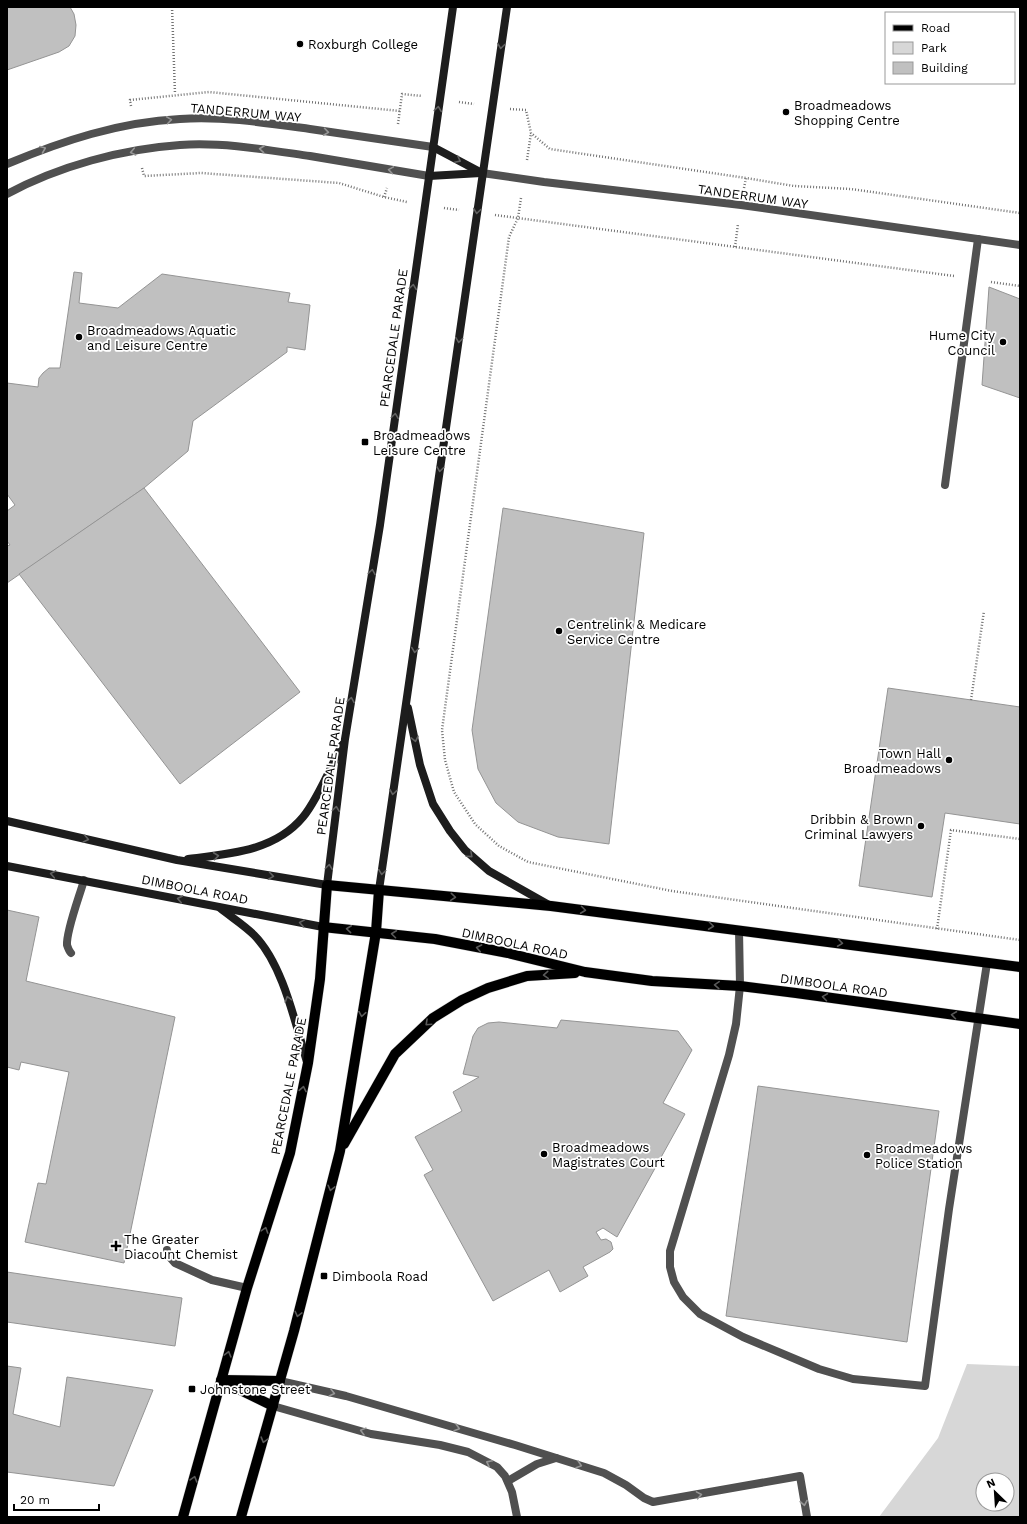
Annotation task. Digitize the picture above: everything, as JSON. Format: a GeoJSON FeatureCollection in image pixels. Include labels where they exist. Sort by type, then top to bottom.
{"type":"FeatureCollection","features":[{"type":"Feature","properties":{"kind":"main road","name":"DIMBOOLA ROAD"},"geometry":{"type":"LineString","coordinates":[[327,885],[551,906],[1020,967]]}},
{"type":"Feature","properties":{"kind":"main road","name":"PEARCEDALE PARADE"},"geometry":{"type":"LineString","coordinates":[[183,1517],[247,1288],[290,1152],[308,1063],[320,979],[327,885]]}},
{"type":"Feature","properties":{"kind":"main road"},"geometry":{"type":"LineString","coordinates":[[241,1517],[280,1381],[340,1151],[376,932],[379,890]]}},
{"type":"Feature","properties":{"kind":"main road","name":"DIMBOOLA ROAD"},"geometry":{"type":"LineString","coordinates":[[323,927],[435,939],[508,953],[585,972],[652,981],[740,986],[796,992],[1020,1024]]}},
{"type":"Feature","properties":{"kind":"main road"},"geometry":{"type":"LineString","coordinates":[[340,1151],[395,1054],[433,1018],[462,1000],[488,988],[527,976],[585,972]]}},
{"type":"Feature","properties":{"kind":"main road"},"geometry":{"type":"LineString","coordinates":[[221,1380],[280,1381]]}},
{"type":"Feature","properties":{"kind":"main road"},"geometry":{"type":"LineString","coordinates":[[221,1380],[273,1406]]}},
{"type":"Feature","properties":{"kind":"street","name":"PEARCEDALE PARADE"},"geometry":{"type":"LineString","coordinates":[[327,885],[345,739],[380,525],[453,7]]}},
{"type":"Feature","properties":{"kind":"street"},"geometry":{"type":"LineString","coordinates":[[379,890],[507,7]]}},
{"type":"Feature","properties":{"kind":"street","name":"TANDERRUM WAY"},"geometry":{"type":"LineString","coordinates":[[7,164],[52,146],[94,133],[135,124],[179,119],[219,119],[266,123],[433,147],[482,173]]}},
{"type":"Feature","properties":{"kind":"street","name":"TANDERRUM WAY"},"geometry":{"type":"LineString","coordinates":[[7,194],[60,170],[139,150],[181,145],[218,146],[263,149],[429,176],[482,173],[544,182],[741,205],[1020,245]]}},
{"type":"Feature","properties":{"kind":"street"},"geometry":{"type":"LineString","coordinates":[[945,486],[978,239]]}},
{"type":"Feature","properties":{"kind":"street"},"geometry":{"type":"LineString","coordinates":[[407,701],[420,765],[433,804],[450,831],[465,850],[489,871],[551,906]]}},
{"type":"Feature","properties":{"kind":"street"},"geometry":{"type":"LineString","coordinates":[[177,860],[220,855],[252,849],[272,842],[288,832],[303,818],[312,805],[345,739]]}},
{"type":"Feature","properties":{"kind":"street","name":"DIMBOOLA ROAD"},"geometry":{"type":"LineString","coordinates":[[7,821],[177,860],[327,885]]}},
{"type":"Feature","properties":{"kind":"street","name":"DIMBOOLA ROAD"},"geometry":{"type":"LineString","coordinates":[[7,866],[323,927]]}},
{"type":"Feature","properties":{"kind":"street"},"geometry":{"type":"LineString","coordinates":[[72,953],[68,949],[67,944],[71,923],[84,880]]}},
{"type":"Feature","properties":{"kind":"street"},"geometry":{"type":"LineString","coordinates":[[218,907],[254,935],[267,951],[282,981],[308,1063]]}},
{"type":"Feature","properties":{"kind":"street"},"geometry":{"type":"LineString","coordinates":[[740,930],[740,986],[736,1024],[729,1055],[670,1251],[670,1267],[674,1282],[683,1297],[700,1314],[743,1337],[812,1366],[853,1379],[925,1386],[987,963]]}},
{"type":"Feature","properties":{"kind":"street"},"geometry":{"type":"LineString","coordinates":[[168,1250],[168,1255],[175,1263],[212,1280],[247,1288]]}},
{"type":"Feature","properties":{"kind":"street"},"geometry":{"type":"LineString","coordinates":[[280,1381],[346,1396],[604,1473],[653,1502],[800,1476],[807,1517]]}},
{"type":"Feature","properties":{"kind":"street"},"geometry":{"type":"LineString","coordinates":[[273,1406],[371,1434],[462,1450],[497,1467],[508,1481],[512,1492],[517,1517]]}},
{"type":"Feature","properties":{"kind":"street"},"geometry":{"type":"LineString","coordinates":[[508,1481],[537,1464],[556,1458]]}},
{"type":"Feature","properties":{"kind":"path"},"geometry":{"type":"LineString","coordinates":[[172,7],[175,94]]}},
{"type":"Feature","properties":{"kind":"path"},"geometry":{"type":"LineString","coordinates":[[135,124],[130,100],[175,94],[208,92],[400,111]]}},
{"type":"Feature","properties":{"kind":"path"},"geometry":{"type":"LineString","coordinates":[[396,142],[402,94],[492,107],[526,110],[531,133],[550,149],[794,186],[851,189],[1020,213]]}},
{"type":"Feature","properties":{"kind":"path"},"geometry":{"type":"LineString","coordinates":[[139,150],[144,176],[201,173],[339,183],[384,197],[476,213],[1020,286]]}},
{"type":"Feature","properties":{"kind":"path"},"geometry":{"type":"LineString","coordinates":[[384,197],[393,170]]}},
{"type":"Feature","properties":{"kind":"path"},"geometry":{"type":"LineString","coordinates":[[735,247],[746,178]]}},
{"type":"Feature","properties":{"kind":"path"},"geometry":{"type":"LineString","coordinates":[[518,218],[509,237],[442,730],[445,760],[454,792],[475,824],[499,846],[528,862],[672,891],[1020,940]]}},
{"type":"Feature","properties":{"kind":"path"},"geometry":{"type":"LineString","coordinates":[[971,700],[984,611]]}},
{"type":"Feature","properties":{"kind":"path"},"geometry":{"type":"LineString","coordinates":[[937,929],[951,830],[1020,839]]}},
{"type":"Feature","properties":{"kind":"green space"},"geometry":{"type":"Polygon","coordinates":[[[967,1364],[1020,1366],[1020,1517],[879,1517],[938,1438],[967,1364]]]}},
{"type":"Feature","properties":{"kind":"building"},"geometry":{"type":"Polygon","coordinates":[[[7,7],[70,7],[74,14],[76,25],[75,36],[69,46],[59,52],[7,70],[7,7]]]}},
{"type":"Feature","properties":{"kind":"building"},"geometry":{"type":"Polygon","coordinates":[[[74,272],[82,273],[79,303],[118,308],[162,274],[290,293],[288,302],[310,305],[305,350],[287,347],[287,352],[193,421],[188,451],[144,488],[7,583],[7,546],[10,545],[7,541],[7,511],[15,505],[7,494],[7,383],[38,387],[39,378],[43,373],[49,368],[60,368],[74,272]]]}},
{"type":"Feature","properties":{"kind":"building","name":"Hume City Council"},"geometry":{"type":"Polygon","coordinates":[[[989,287],[1020,299],[1020,398],[982,385],[989,287]]]}},
{"type":"Feature","properties":{"kind":"building"},"geometry":{"type":"Polygon","coordinates":[[[144,488],[300,692],[180,784],[19,574],[144,488]]]}},
{"type":"Feature","properties":{"kind":"building","name":"Centrelink & Medicare Service Centre"},"geometry":{"type":"Polygon","coordinates":[[[503,508],[644,533],[609,844],[558,837],[518,822],[496,803],[478,769],[472,730],[503,508]]]}},
{"type":"Feature","properties":{"kind":"building","name":"Town Hall Broadmeadows"},"geometry":{"type":"Polygon","coordinates":[[[888,688],[1020,707],[1020,824],[945,813],[932,897],[859,886],[888,688]]]}},
{"type":"Feature","properties":{"kind":"building"},"geometry":{"type":"Polygon","coordinates":[[[7,910],[39,917],[26,981],[175,1017],[124,1263],[25,1242],[38,1183],[46,1184],[69,1072],[21,1062],[19,1070],[7,1067],[7,910]]]}},
{"type":"Feature","properties":{"kind":"building","name":"Broadmeadows Magistrates Court"},"geometry":{"type":"Polygon","coordinates":[[[561,1020],[678,1031],[692,1050],[663,1103],[685,1114],[617,1237],[603,1228],[596,1232],[601,1240],[606,1239],[611,1242],[613,1249],[583,1267],[588,1276],[560,1292],[549,1270],[493,1301],[424,1175],[433,1170],[415,1137],[462,1111],[453,1092],[479,1077],[463,1074],[473,1036],[478,1028],[488,1023],[499,1022],[557,1028],[561,1020]]]}},
{"type":"Feature","properties":{"kind":"building"},"geometry":{"type":"Polygon","coordinates":[[[758,1086],[939,1111],[907,1342],[726,1316],[758,1086]]]}},
{"type":"Feature","properties":{"kind":"building"},"geometry":{"type":"Polygon","coordinates":[[[7,1272],[182,1298],[175,1346],[7,1322],[7,1272]]]}},
{"type":"Feature","properties":{"kind":"building"},"geometry":{"type":"Polygon","coordinates":[[[7,1366],[21,1368],[13,1414],[60,1427],[67,1377],[153,1390],[114,1486],[7,1472],[7,1366]]]}},
{"type":"Feature","properties":{"kind":"place","name":"Roxburgh College"},"geometry":{"type":"Point","coordinates":[300,44]}},
{"type":"Feature","properties":{"kind":"place","name":"Broadmeadows Shopping Centre"},"geometry":{"type":"Point","coordinates":[786,112]}},
{"type":"Feature","properties":{"kind":"place","name":"Broadmeadows Aquatic and Leisure Centre"},"geometry":{"type":"Point","coordinates":[79,337]}},
{"type":"Feature","properties":{"kind":"place","name":"Hume City Council"},"geometry":{"type":"Point","coordinates":[1003,342]}},
{"type":"Feature","properties":{"kind":"place","name":"Broadmeadows Leisure Centre"},"geometry":{"type":"Point","coordinates":[365,442]}},
{"type":"Feature","properties":{"kind":"place","name":"Centrelink & Medicare Service Centre"},"geometry":{"type":"Point","coordinates":[559,631]}},
{"type":"Feature","properties":{"kind":"place","name":"Town Hall Broadmeadows"},"geometry":{"type":"Point","coordinates":[949,760]}},
{"type":"Feature","properties":{"kind":"place","name":"Dribbin & Brown Criminal Lawyers"},"geometry":{"type":"Point","coordinates":[921,826]}},
{"type":"Feature","properties":{"kind":"place","name":"Broadmeadows Magistrates Court"},"geometry":{"type":"Point","coordinates":[544,1154]}},
{"type":"Feature","properties":{"kind":"place","name":"Broadmeadows Police Station"},"geometry":{"type":"Point","coordinates":[867,1155]}},
{"type":"Feature","properties":{"kind":"place","name":"The Greater Diacount Chemist"},"geometry":{"type":"Point","coordinates":[116,1246]}},
{"type":"Feature","properties":{"kind":"place","name":"Dimboola Road"},"geometry":{"type":"Point","coordinates":[324,1276]}},
{"type":"Feature","properties":{"kind":"place","name":"Johnstone Street"},"geometry":{"type":"Point","coordinates":[192,1389]}}]}
